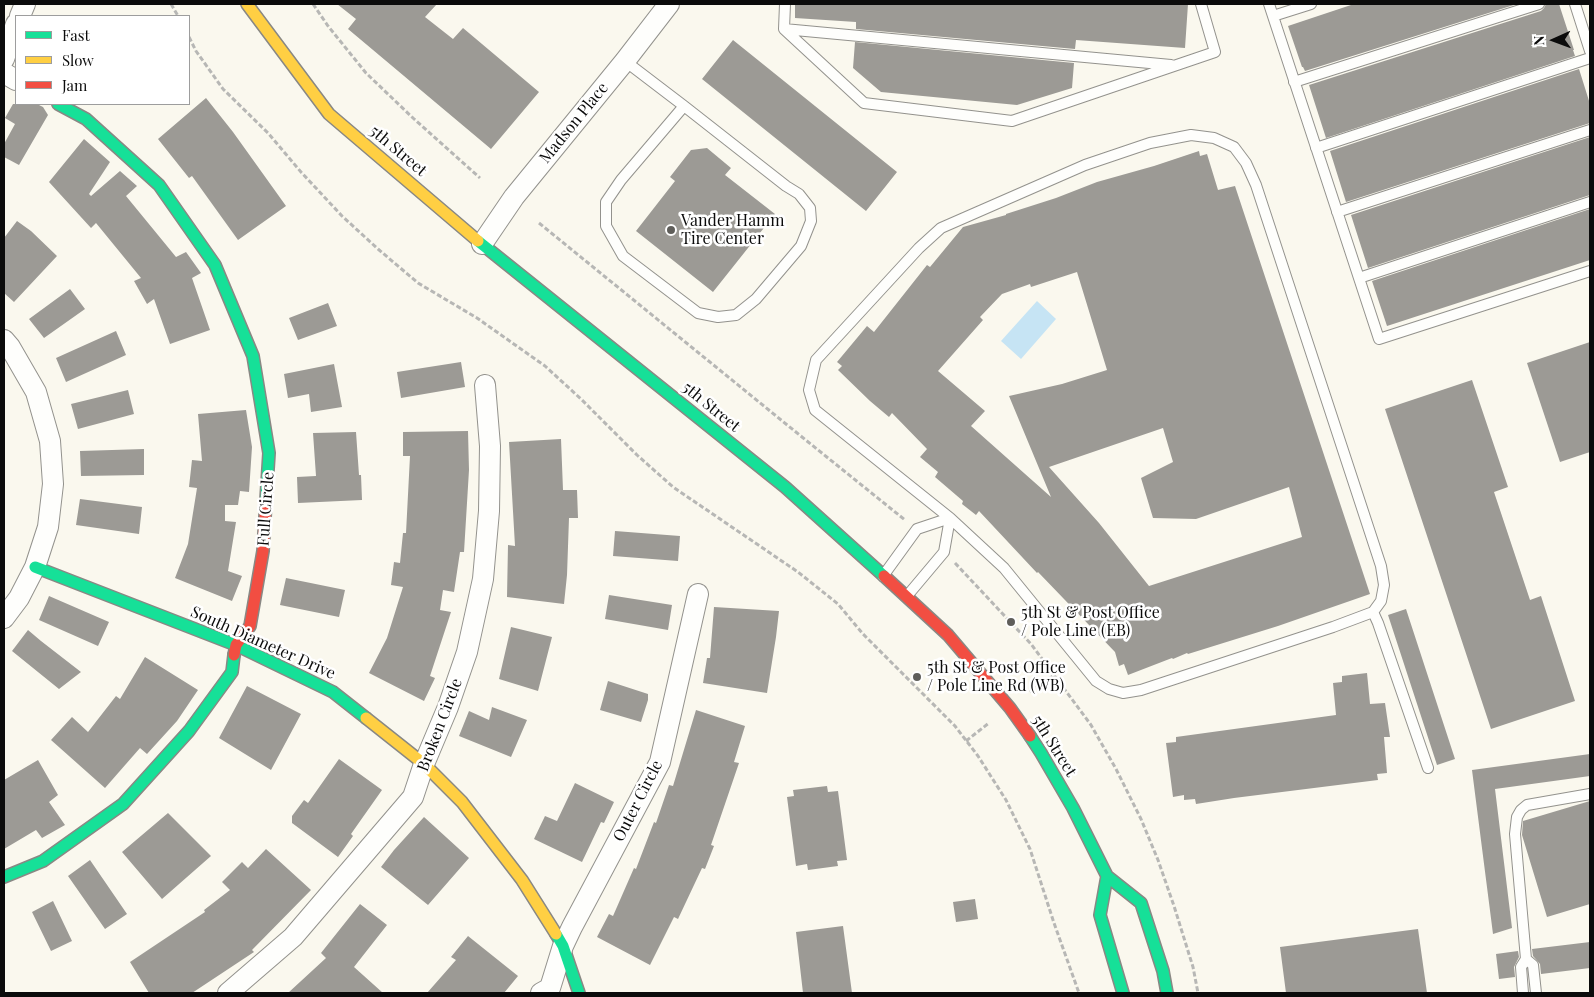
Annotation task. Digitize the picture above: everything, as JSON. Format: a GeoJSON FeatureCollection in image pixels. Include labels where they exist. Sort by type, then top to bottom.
{"type":"FeatureCollection","features":[{"type":"Feature","properties":{"kind":"street","name":"5th Street"},"geometry":{"type":"LineString","coordinates":[[247,4],[329,114],[482,244],[785,487],[948,635],[1010,708],[1041,753],[1073,808],[1106,876],[1141,903],[1163,971],[1167,993]]}},
{"type":"Feature","properties":{"kind":"street","name":"Madson Place"},"geometry":{"type":"LineString","coordinates":[[482,244],[514,197],[669,4]]}},
{"type":"Feature","properties":{"kind":"street"},"geometry":{"type":"LineString","coordinates":[[4,59],[15,27]]}},
{"type":"Feature","properties":{"kind":"street"},"geometry":{"type":"LineString","coordinates":[[4,73],[15,79]]}},
{"type":"Feature","properties":{"kind":"street","name":"Full Circle"},"geometry":{"type":"LineString","coordinates":[[4,877],[43,861],[123,804],[189,731],[232,672],[236,645],[250,626],[263,550],[269,453],[253,356],[215,265],[159,185],[86,119],[60,105]]}},
{"type":"Feature","properties":{"kind":"street"},"geometry":{"type":"LineString","coordinates":[[4,340],[36,392],[50,441],[53,484],[48,527],[35,567],[19,598],[4,618]]}},
{"type":"Feature","properties":{"kind":"street","name":"Broken Circle"},"geometry":{"type":"LineString","coordinates":[[228,993],[293,937],[413,797],[424,764],[448,707],[466,652],[483,579],[489,511],[490,446],[485,384]]}},
{"type":"Feature","properties":{"kind":"street","name":"South Diameter Drive"},"geometry":{"type":"LineString","coordinates":[[35,567],[236,645],[333,692],[424,764],[462,802],[522,880],[563,946],[579,993]]}},
{"type":"Feature","properties":{"kind":"street","name":"Outer Circle"},"geometry":{"type":"LineString","coordinates":[[541,993],[550,988],[563,946],[572,927],[660,762],[698,594]]}},
{"type":"Feature","properties":{"kind":"street"},"geometry":{"type":"LineString","coordinates":[[1106,876],[1100,915],[1123,993]]}},
{"type":"Feature","properties":{"kind":"lane"},"geometry":{"type":"LineString","coordinates":[[785,4],[784,29],[864,103],[1012,121],[1215,52],[1201,4]]}},
{"type":"Feature","properties":{"kind":"lane"},"geometry":{"type":"LineString","coordinates":[[1268,4],[1379,339],[1590,271]]}},
{"type":"Feature","properties":{"kind":"lane"},"geometry":{"type":"LineString","coordinates":[[1273,16],[1311,4]]}},
{"type":"Feature","properties":{"kind":"lane"},"geometry":{"type":"LineString","coordinates":[[1294,82],[1539,4]]}},
{"type":"Feature","properties":{"kind":"lane"},"geometry":{"type":"LineString","coordinates":[[1575,4],[1590,51]]}},
{"type":"Feature","properties":{"kind":"lane"},"geometry":{"type":"LineString","coordinates":[[784,29],[1176,65]]}},
{"type":"Feature","properties":{"kind":"lane"},"geometry":{"type":"LineString","coordinates":[[1316,148],[1590,58]]}},
{"type":"Feature","properties":{"kind":"lane"},"geometry":{"type":"LineString","coordinates":[[625,61],[684,106],[786,186],[799,194],[810,208],[811,221],[801,246],[756,299],[736,315],[718,317],[698,313],[624,256],[606,226],[606,202],[621,180],[684,106]]}},
{"type":"Feature","properties":{"kind":"lane"},"geometry":{"type":"LineString","coordinates":[[1337,212],[1590,130]]}},
{"type":"Feature","properties":{"kind":"lane"},"geometry":{"type":"LineString","coordinates":[[1191,135],[1214,138],[1234,147],[1246,163],[1256,186],[1381,566],[1384,585],[1383,593],[1381,601],[1373,612],[1141,690],[1123,693],[1109,689],[1096,681],[1004,568],[950,518],[815,410],[808,390],[816,360],[919,248],[942,228],[1085,165],[1150,143],[1191,135]]}},
{"type":"Feature","properties":{"kind":"lane"},"geometry":{"type":"LineString","coordinates":[[1359,278],[1590,202]]}},
{"type":"Feature","properties":{"kind":"lane"},"geometry":{"type":"LineString","coordinates":[[883,576],[917,529],[950,518]]}},
{"type":"Feature","properties":{"kind":"lane"},"geometry":{"type":"LineString","coordinates":[[906,597],[944,552],[950,518]]}},
{"type":"Feature","properties":{"kind":"lane"},"geometry":{"type":"LineString","coordinates":[[1373,612],[1428,768]]}},
{"type":"Feature","properties":{"kind":"lane"},"geometry":{"type":"LineString","coordinates":[[1523,993],[1521,967],[1526,960],[1515,834],[1517,817],[1527,805],[1590,794]]}},
{"type":"Feature","properties":{"kind":"lane"},"geometry":{"type":"LineString","coordinates":[[1526,960],[1533,965],[1536,993]]}},
{"type":"Feature","properties":{"kind":"path"},"geometry":{"type":"LineString","coordinates":[[171,4],[177,15]]}},
{"type":"Feature","properties":{"kind":"path"},"geometry":{"type":"LineString","coordinates":[[313,4],[328,26],[366,73],[480,178]]}},
{"type":"Feature","properties":{"kind":"path"},"geometry":{"type":"LineString","coordinates":[[190,39],[196,51],[223,89],[268,133],[342,216],[378,249],[418,283],[477,318],[545,366],[673,487],[798,572],[838,604],[863,634],[955,726],[1006,800],[1030,849],[1078,993]]}},
{"type":"Feature","properties":{"kind":"path"},"geometry":{"type":"LineString","coordinates":[[1045,682],[1054,675]]}},
{"type":"Feature","properties":{"kind":"path"},"geometry":{"type":"LineString","coordinates":[[966,741],[975,734]]}},
{"type":"Feature","properties":{"kind":"water"},"geometry":{"type":"Polygon","coordinates":[[[1037,301],[1056,319],[1021,359],[1001,341],[1037,301]]]}},
{"type":"Feature","properties":{"kind":"building"},"geometry":{"type":"Polygon","coordinates":[[[337,4],[437,4],[425,17],[453,39],[463,28],[539,92],[491,149],[348,29],[356,19],[337,4]]]}},
{"type":"Feature","properties":{"kind":"building"},"geometry":{"type":"Polygon","coordinates":[[[795,4],[1188,4],[1185,48],[1076,40],[1075,49],[856,29],[856,22],[795,18],[795,4]]]}},
{"type":"Feature","properties":{"kind":"building"},"geometry":{"type":"Polygon","coordinates":[[[1354,4],[1517,4],[1305,71],[1288,26],[1354,4]]]}},
{"type":"Feature","properties":{"kind":"building"},"geometry":{"type":"Polygon","coordinates":[[[1546,4],[1559,4],[1575,56],[1326,138],[1309,85],[1541,11],[1546,4]]]}},
{"type":"Feature","properties":{"kind":"building"},"geometry":{"type":"Polygon","coordinates":[[[733,40],[897,172],[866,211],[702,79],[733,40]]]}},
{"type":"Feature","properties":{"kind":"building"},"geometry":{"type":"Polygon","coordinates":[[[855,42],[1074,63],[1072,88],[1017,105],[881,92],[853,68],[855,42]]]}},
{"type":"Feature","properties":{"kind":"building"},"geometry":{"type":"Polygon","coordinates":[[[1579,69],[1590,104],[1590,123],[1346,202],[1330,151],[1579,69]]]}},
{"type":"Feature","properties":{"kind":"building"},"geometry":{"type":"Polygon","coordinates":[[[206,98],[286,206],[238,240],[192,176],[189,178],[158,139],[206,98]]]}},
{"type":"Feature","properties":{"kind":"building"},"geometry":{"type":"Polygon","coordinates":[[[13,104],[39,105],[43,107],[48,115],[19,165],[4,157],[4,144],[15,124],[5,118],[13,104]]]}},
{"type":"Feature","properties":{"kind":"building"},"geometry":{"type":"Polygon","coordinates":[[[1590,137],[1590,195],[1368,268],[1351,215],[1590,137]]]}},
{"type":"Feature","properties":{"kind":"building"},"geometry":{"type":"Polygon","coordinates":[[[84,139],[110,162],[89,194],[91,196],[120,171],[137,186],[126,196],[176,257],[186,252],[201,273],[192,278],[210,330],[170,344],[154,299],[147,304],[134,281],[141,278],[96,223],[91,228],[49,182],[84,139]]]}},
{"type":"Feature","properties":{"kind":"building"},"geometry":{"type":"Polygon","coordinates":[[[707,148],[731,168],[725,175],[775,214],[713,292],[636,231],[675,181],[670,177],[691,150],[707,148]]]}},
{"type":"Feature","properties":{"kind":"building"},"geometry":{"type":"Polygon","coordinates":[[[1199,151],[1200,156],[1207,154],[1218,190],[1235,186],[1370,594],[1278,626],[1172,658],[1128,675],[1124,664],[1119,666],[1115,652],[979,511],[976,515],[935,477],[938,472],[920,457],[927,449],[892,413],[889,417],[870,401],[838,370],[842,366],[837,362],[867,326],[874,332],[927,265],[930,267],[963,227],[1006,215],[1097,182],[1199,151]],[[1077,272],[1031,287],[1030,284],[1002,294],[980,317],[983,320],[938,371],[985,411],[971,426],[1051,497],[1009,396],[1062,384],[1107,370],[1077,272]],[[1163,428],[1049,467],[1099,523],[1149,586],[1302,537],[1289,487],[1196,519],[1153,518],[1141,478],[1173,462],[1163,428]]]}},
{"type":"Feature","properties":{"kind":"building"},"geometry":{"type":"Polygon","coordinates":[[[1590,209],[1590,260],[1387,326],[1372,281],[1590,209]]]}},
{"type":"Feature","properties":{"kind":"building"},"geometry":{"type":"Polygon","coordinates":[[[17,221],[31,231],[57,256],[14,302],[4,293],[4,238],[17,221]]]}},
{"type":"Feature","properties":{"kind":"building"},"geometry":{"type":"Polygon","coordinates":[[[70,289],[85,309],[44,338],[29,319],[70,289]]]}},
{"type":"Feature","properties":{"kind":"building"},"geometry":{"type":"Polygon","coordinates":[[[328,303],[337,326],[298,340],[289,318],[328,303]]]}},
{"type":"Feature","properties":{"kind":"building"},"geometry":{"type":"Polygon","coordinates":[[[116,331],[126,355],[66,382],[56,358],[116,331]]]}},
{"type":"Feature","properties":{"kind":"building"},"geometry":{"type":"Polygon","coordinates":[[[1590,342],[1590,452],[1560,462],[1527,363],[1590,342]]]}},
{"type":"Feature","properties":{"kind":"building"},"geometry":{"type":"Polygon","coordinates":[[[461,362],[465,387],[401,398],[397,372],[461,362]]]}},
{"type":"Feature","properties":{"kind":"building"},"geometry":{"type":"Polygon","coordinates":[[[334,364],[342,407],[311,412],[309,394],[288,398],[284,374],[334,364]]]}},
{"type":"Feature","properties":{"kind":"building"},"geometry":{"type":"Polygon","coordinates":[[[1472,380],[1508,487],[1494,492],[1530,600],[1541,596],[1575,701],[1491,729],[1385,409],[1472,380]]]}},
{"type":"Feature","properties":{"kind":"building"},"geometry":{"type":"Polygon","coordinates":[[[128,390],[134,414],[78,429],[71,404],[128,390]]]}},
{"type":"Feature","properties":{"kind":"building"},"geometry":{"type":"Polygon","coordinates":[[[246,410],[252,447],[249,492],[240,491],[238,505],[225,505],[225,521],[236,522],[228,571],[242,576],[232,601],[175,578],[188,544],[197,488],[189,487],[192,460],[202,461],[198,414],[246,410]]]}},
{"type":"Feature","properties":{"kind":"building"},"geometry":{"type":"Polygon","coordinates":[[[468,431],[469,470],[464,552],[460,552],[454,592],[443,590],[440,610],[451,612],[430,676],[435,678],[424,701],[369,673],[387,638],[403,587],[391,585],[394,562],[400,563],[403,533],[406,533],[410,456],[403,456],[403,432],[468,431]]]}},
{"type":"Feature","properties":{"kind":"building"},"geometry":{"type":"Polygon","coordinates":[[[356,432],[362,500],[298,503],[297,477],[316,476],[313,433],[356,432]]]}},
{"type":"Feature","properties":{"kind":"building"},"geometry":{"type":"Polygon","coordinates":[[[561,439],[563,490],[577,490],[578,518],[569,518],[564,604],[507,597],[508,545],[515,546],[509,442],[561,439]]]}},
{"type":"Feature","properties":{"kind":"building"},"geometry":{"type":"Polygon","coordinates":[[[144,449],[144,475],[81,476],[80,451],[144,449]]]}},
{"type":"Feature","properties":{"kind":"building"},"geometry":{"type":"Polygon","coordinates":[[[80,499],[142,507],[139,534],[76,525],[80,499]]]}},
{"type":"Feature","properties":{"kind":"building"},"geometry":{"type":"Polygon","coordinates":[[[615,531],[680,536],[678,561],[613,556],[615,531]]]}},
{"type":"Feature","properties":{"kind":"building"},"geometry":{"type":"Polygon","coordinates":[[[286,578],[345,590],[339,617],[280,605],[286,578]]]}},
{"type":"Feature","properties":{"kind":"building"},"geometry":{"type":"Polygon","coordinates":[[[609,595],[672,605],[668,630],[605,619],[609,595]]]}},
{"type":"Feature","properties":{"kind":"building"},"geometry":{"type":"Polygon","coordinates":[[[49,596],[109,622],[98,646],[39,620],[49,596]]]}},
{"type":"Feature","properties":{"kind":"building"},"geometry":{"type":"Polygon","coordinates":[[[714,607],[779,611],[767,693],[703,683],[707,658],[710,658],[714,607]]]}},
{"type":"Feature","properties":{"kind":"building"},"geometry":{"type":"Polygon","coordinates":[[[1406,609],[1455,759],[1437,765],[1388,615],[1406,609]]]}},
{"type":"Feature","properties":{"kind":"building"},"geometry":{"type":"Polygon","coordinates":[[[511,627],[552,637],[538,691],[499,679],[511,627]]]}},
{"type":"Feature","properties":{"kind":"building"},"geometry":{"type":"Polygon","coordinates":[[[28,630],[81,672],[59,689],[12,651],[28,630]]]}},
{"type":"Feature","properties":{"kind":"building"},"geometry":{"type":"Polygon","coordinates":[[[145,657],[198,690],[177,721],[147,754],[140,748],[105,788],[51,740],[72,717],[88,732],[116,696],[120,699],[145,657]]]}},
{"type":"Feature","properties":{"kind":"building"},"geometry":{"type":"Polygon","coordinates":[[[1367,673],[1370,704],[1385,703],[1390,737],[1384,737],[1387,773],[1377,774],[1378,780],[1196,804],[1195,799],[1184,800],[1184,795],[1173,797],[1166,743],[1176,742],[1176,737],[1336,715],[1333,683],[1342,682],[1342,676],[1367,673]]]}},
{"type":"Feature","properties":{"kind":"building"},"geometry":{"type":"Polygon","coordinates":[[[608,681],[648,694],[641,722],[600,710],[608,681]]]}},
{"type":"Feature","properties":{"kind":"building"},"geometry":{"type":"Polygon","coordinates":[[[247,686],[301,714],[271,770],[219,738],[247,686]]]}},
{"type":"Feature","properties":{"kind":"building"},"geometry":{"type":"Polygon","coordinates":[[[492,707],[527,720],[511,757],[459,736],[469,711],[489,720],[492,707]]]}},
{"type":"Feature","properties":{"kind":"building"},"geometry":{"type":"Polygon","coordinates":[[[696,710],[745,726],[734,762],[739,763],[711,845],[714,846],[705,869],[702,868],[678,919],[674,917],[650,965],[597,937],[609,914],[613,916],[634,868],[636,869],[654,822],[656,823],[669,785],[673,786],[696,710]]]}},
{"type":"Feature","properties":{"kind":"building"},"geometry":{"type":"Polygon","coordinates":[[[1590,754],[1590,776],[1495,789],[1512,928],[1493,934],[1472,770],[1590,754]]]}},
{"type":"Feature","properties":{"kind":"building"},"geometry":{"type":"Polygon","coordinates":[[[339,759],[382,790],[351,834],[353,836],[338,857],[292,823],[292,816],[304,800],[308,803],[339,759]]]}},
{"type":"Feature","properties":{"kind":"building"},"geometry":{"type":"Polygon","coordinates":[[[38,760],[58,795],[49,802],[65,825],[42,838],[36,830],[4,849],[4,780],[38,760]]]}},
{"type":"Feature","properties":{"kind":"building"},"geometry":{"type":"Polygon","coordinates":[[[575,783],[614,802],[604,823],[601,822],[582,862],[534,839],[545,816],[557,821],[575,783]]]}},
{"type":"Feature","properties":{"kind":"building"},"geometry":{"type":"Polygon","coordinates":[[[827,786],[828,792],[838,791],[847,860],[837,861],[838,866],[808,870],[807,864],[796,866],[787,797],[794,796],[793,790],[827,786]]]}},
{"type":"Feature","properties":{"kind":"building"},"geometry":{"type":"Polygon","coordinates":[[[1590,801],[1590,904],[1547,917],[1522,835],[1523,821],[1590,801]]]}},
{"type":"Feature","properties":{"kind":"building"},"geometry":{"type":"Polygon","coordinates":[[[168,813],[211,856],[162,899],[122,852],[168,813]]]}},
{"type":"Feature","properties":{"kind":"building"},"geometry":{"type":"Polygon","coordinates":[[[424,817],[469,858],[428,905],[381,867],[424,817]]]}},
{"type":"Feature","properties":{"kind":"building"},"geometry":{"type":"Polygon","coordinates":[[[266,849],[311,890],[252,950],[254,952],[192,993],[149,993],[130,962],[205,912],[204,910],[230,890],[222,882],[242,862],[248,868],[266,849]]]}},
{"type":"Feature","properties":{"kind":"building"},"geometry":{"type":"Polygon","coordinates":[[[90,860],[127,914],[105,929],[68,876],[90,860]]]}},
{"type":"Feature","properties":{"kind":"building"},"geometry":{"type":"Polygon","coordinates":[[[975,899],[978,919],[956,922],[953,902],[975,899]]]}},
{"type":"Feature","properties":{"kind":"building"},"geometry":{"type":"Polygon","coordinates":[[[53,901],[72,941],[51,951],[32,912],[53,901]]]}},
{"type":"Feature","properties":{"kind":"building"},"geometry":{"type":"Polygon","coordinates":[[[360,904],[387,925],[354,967],[383,993],[288,993],[326,958],[321,953],[360,904]]]}},
{"type":"Feature","properties":{"kind":"building"},"geometry":{"type":"Polygon","coordinates":[[[843,926],[852,993],[803,993],[796,932],[843,926]]]}},
{"type":"Feature","properties":{"kind":"building"},"geometry":{"type":"Polygon","coordinates":[[[1418,929],[1427,993],[1286,993],[1280,947],[1418,929]]]}},
{"type":"Feature","properties":{"kind":"building"},"geometry":{"type":"Polygon","coordinates":[[[468,936],[518,976],[504,993],[427,993],[456,960],[451,957],[468,936]]]}},
{"type":"Feature","properties":{"kind":"building"},"geometry":{"type":"Polygon","coordinates":[[[1590,942],[1590,968],[1541,974],[1540,964],[1533,956],[1532,949],[1590,942]]]}},
{"type":"Feature","properties":{"kind":"building"},"geometry":{"type":"Polygon","coordinates":[[[1518,951],[1519,957],[1514,967],[1515,977],[1499,979],[1496,954],[1518,951]]]}},
{"type":"Feature","properties":{"kind":"traffic: fast"},"geometry":{"type":"LineString","coordinates":[[60,105],[86,119],[159,185],[215,265],[253,356],[269,453],[266,500]]}},
{"type":"Feature","properties":{"kind":"traffic: fast"},"geometry":{"type":"LineString","coordinates":[[478,241],[785,487],[884,576]]}},
{"type":"Feature","properties":{"kind":"traffic: fast"},"geometry":{"type":"LineString","coordinates":[[35,567],[236,645],[333,692],[366,718]]}},
{"type":"Feature","properties":{"kind":"traffic: fast"},"geometry":{"type":"LineString","coordinates":[[4,877],[43,861],[123,804],[189,731],[232,672],[234,655]]}},
{"type":"Feature","properties":{"kind":"traffic: fast"},"geometry":{"type":"LineString","coordinates":[[1030,736],[1073,808],[1107,876],[1141,903],[1163,971],[1167,993]]}},
{"type":"Feature","properties":{"kind":"traffic: fast"},"geometry":{"type":"LineString","coordinates":[[1107,876],[1100,915],[1123,993]]}},
{"type":"Feature","properties":{"kind":"traffic: fast"},"geometry":{"type":"LineString","coordinates":[[556,934],[563,946],[579,993]]}},
{"type":"Feature","properties":{"kind":"traffic: slow"},"geometry":{"type":"LineString","coordinates":[[247,4],[329,114],[478,241]]}},
{"type":"Feature","properties":{"kind":"traffic: slow"},"geometry":{"type":"LineString","coordinates":[[366,718],[424,764],[462,802],[522,880],[556,934]]}},
{"type":"Feature","properties":{"kind":"traffic: jam"},"geometry":{"type":"LineString","coordinates":[[234,655],[236,645],[250,626],[263,551],[266,500]]}},
{"type":"Feature","properties":{"kind":"traffic: jam"},"geometry":{"type":"LineString","coordinates":[[884,576],[948,635],[1010,708],[1030,736]]}},
{"type":"Feature","properties":{"kind":"place","name":"Vander Hamm Tire Center"},"geometry":{"type":"Point","coordinates":[671,230]}},
{"type":"Feature","properties":{"kind":"place","name":"5th St & Post Office / Pole Line (EB)"},"geometry":{"type":"Point","coordinates":[1011,622]}},
{"type":"Feature","properties":{"kind":"place","name":"5th St & Post Office / Pole Line Rd (WB)"},"geometry":{"type":"Point","coordinates":[917,677]}}]}
